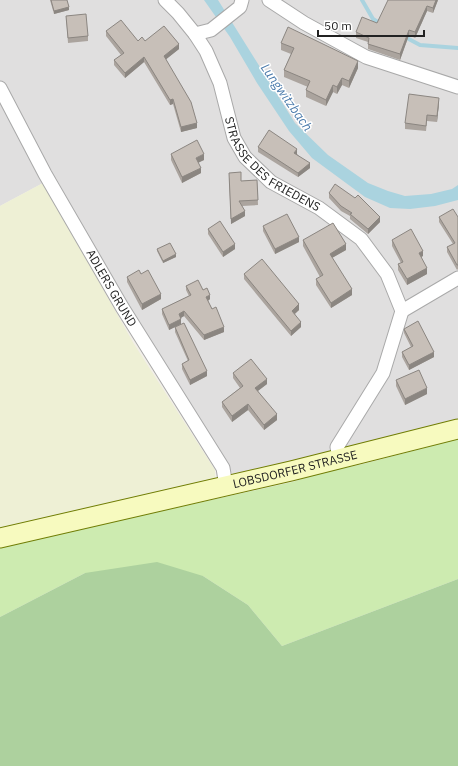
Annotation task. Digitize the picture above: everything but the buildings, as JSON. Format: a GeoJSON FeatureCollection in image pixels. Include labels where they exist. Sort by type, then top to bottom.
{"type":"FeatureCollection","features":[{"type":"Feature","properties":{"kind":"main road","name":"LOBSDORFER STRASSE"},"geometry":{"type":"LineString","coordinates":[[0,538],[291,471],[458,429]]}},
{"type":"Feature","properties":{"kind":"street","name":"STRASSE DES FRIEDENS"},"geometry":{"type":"LineString","coordinates":[[165,0],[195,34],[206,51],[220,83],[234,138],[245,158],[271,182],[319,208],[360,238],[387,274],[402,311]]}},
{"type":"Feature","properties":{"kind":"street"},"geometry":{"type":"LineString","coordinates":[[269,0],[304,23],[366,57],[458,87]]}},
{"type":"Feature","properties":{"kind":"street"},"geometry":{"type":"LineString","coordinates":[[195,34],[211,30],[241,4]]}},
{"type":"Feature","properties":{"kind":"street","name":"ADLERS GRUND"},"geometry":{"type":"LineString","coordinates":[[0,88],[45,174],[122,307],[223,468],[226,486]]}},
{"type":"Feature","properties":{"kind":"street"},"geometry":{"type":"LineString","coordinates":[[339,458],[337,447],[383,373],[402,311],[458,278]]}},
{"type":"Feature","properties":{"kind":"shaded area"},"geometry":{"type":"Polygon","coordinates":[[[0,0],[458,0],[458,422],[236,476],[228,470],[127,306],[56,178],[43,183],[0,206],[0,0]]]}},
{"type":"Feature","properties":{"kind":"green space"},"geometry":{"type":"Polygon","coordinates":[[[43,183],[134,344],[215,470],[215,480],[0,531],[0,206],[43,183]]]}},
{"type":"Feature","properties":{"kind":"green space"},"geometry":{"type":"Polygon","coordinates":[[[458,439],[458,579],[282,646],[248,605],[203,576],[85,573],[0,617],[0,547],[292,482],[317,474],[363,464],[458,439]]]}},
{"type":"Feature","properties":{"kind":"green space"},"geometry":{"type":"Polygon","coordinates":[[[157,562],[203,576],[248,605],[282,646],[458,579],[458,766],[0,766],[0,617],[85,573],[157,562]]]}},
{"type":"Feature","properties":{"kind":"water"},"geometry":{"type":"Polygon","coordinates":[[[204,0],[218,0],[295,123],[328,155],[368,183],[388,191],[405,196],[431,194],[452,189],[458,185],[458,200],[435,206],[410,209],[390,208],[365,197],[312,158],[289,131],[257,83],[230,37],[204,0]]]}},
{"type":"Feature","properties":{"kind":"waterway"},"geometry":{"type":"LineString","coordinates":[[362,0],[373,19],[381,24]]}},
{"type":"Feature","properties":{"kind":"waterway"},"geometry":{"type":"LineString","coordinates":[[405,37],[420,45],[458,48]]}},
{"type":"Feature","properties":{"kind":"water label","name":"Lungwitzbach"},"geometry":{"type":"Point","coordinates":[287,97]}}]}
